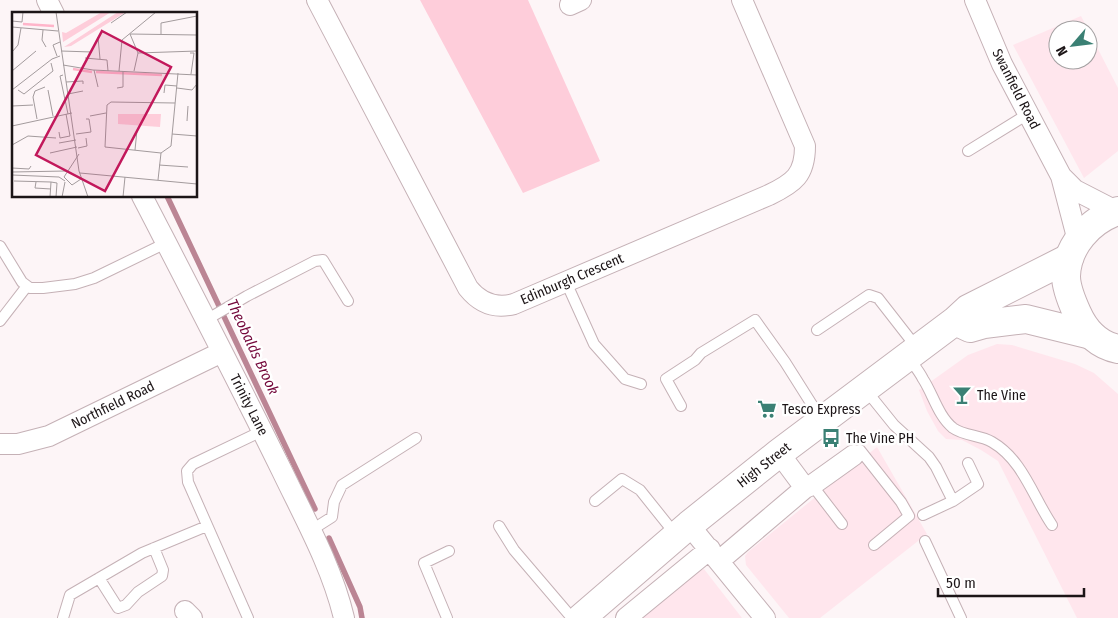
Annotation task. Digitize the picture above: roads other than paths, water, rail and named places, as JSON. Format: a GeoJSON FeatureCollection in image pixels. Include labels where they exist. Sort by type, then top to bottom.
{"type":"FeatureCollection","features":[{"type":"Feature","properties":{"kind":"main road","name":"High Street"},"geometry":{"type":"LineString","coordinates":[[581,618],[683,530],[822,420],[955,321],[968,309],[1073,250],[1085,231],[1117,210]]}},
{"type":"Feature","properties":{"kind":"main road"},"geometry":{"type":"LineString","coordinates":[[1073,250],[1066,277],[1069,293],[1081,322],[1091,335],[1104,344],[1117,349]]}},
{"type":"Feature","properties":{"kind":"main road"},"geometry":{"type":"LineString","coordinates":[[955,321],[970,328],[984,324],[1026,320],[1091,335]]}},
{"type":"Feature","properties":{"kind":"street"},"geometry":{"type":"LineString","coordinates":[[47,0],[53,12]]}},
{"type":"Feature","properties":{"kind":"street","name":"Edinburgh Crescent"},"geometry":{"type":"LineString","coordinates":[[317,0],[461,275],[473,294],[484,302],[502,306],[514,304],[769,195],[788,186],[800,172],[805,160],[805,146],[742,0]]}},
{"type":"Feature","properties":{"kind":"street","name":"Swanfield Road"},"geometry":{"type":"LineString","coordinates":[[975,0],[1002,64],[1060,176],[1073,250]]}},
{"type":"Feature","properties":{"kind":"street","name":"Swanfield Road"},"geometry":{"type":"LineString","coordinates":[[1060,176],[1075,190],[1117,210]]}},
{"type":"Feature","properties":{"kind":"street","name":"Trinity Lane"},"geometry":{"type":"LineString","coordinates":[[143,198],[166,243],[216,314],[222,352],[310,531],[339,596],[344,618]]}},
{"type":"Feature","properties":{"kind":"street","name":"Northfield Road"},"geometry":{"type":"LineString","coordinates":[[0,444],[18,444],[49,436],[222,352]]}},
{"type":"Feature","properties":{"kind":"street"},"geometry":{"type":"LineString","coordinates":[[779,453],[809,486]]}},
{"type":"Feature","properties":{"kind":"street"},"geometry":{"type":"LineString","coordinates":[[626,618],[854,455]]}},
{"type":"Feature","properties":{"kind":"street"},"geometry":{"type":"LineString","coordinates":[[683,530],[714,555],[765,618]]}},
{"type":"Feature","properties":{"kind":"lane"},"geometry":{"type":"LineString","coordinates":[[968,151],[1028,114]]}},
{"type":"Feature","properties":{"kind":"lane"},"geometry":{"type":"LineString","coordinates":[[0,246],[22,282],[30,288],[44,288],[94,278],[166,243]]}},
{"type":"Feature","properties":{"kind":"lane"},"geometry":{"type":"LineString","coordinates":[[216,314],[315,260],[323,260],[348,302]]}},
{"type":"Feature","properties":{"kind":"lane"},"geometry":{"type":"LineString","coordinates":[[566,282],[594,344],[625,379],[641,384]]}},
{"type":"Feature","properties":{"kind":"lane"},"geometry":{"type":"LineString","coordinates":[[0,321],[28,286]]}},
{"type":"Feature","properties":{"kind":"lane"},"geometry":{"type":"LineString","coordinates":[[817,330],[869,296],[878,298],[912,352],[945,419],[953,428],[960,432],[991,441],[1006,452],[1023,473],[1052,525]]}},
{"type":"Feature","properties":{"kind":"lane"},"geometry":{"type":"LineString","coordinates":[[681,406],[666,380],[701,354],[755,320],[785,362],[822,420]]}},
{"type":"Feature","properties":{"kind":"lane"},"geometry":{"type":"LineString","coordinates":[[865,388],[894,425],[936,467],[953,501]]}},
{"type":"Feature","properties":{"kind":"lane"},"geometry":{"type":"LineString","coordinates":[[248,618],[188,482],[187,471],[193,464],[262,431]]}},
{"type":"Feature","properties":{"kind":"lane"},"geometry":{"type":"LineString","coordinates":[[310,531],[332,517],[334,502],[342,485],[416,438]]}},
{"type":"Feature","properties":{"kind":"lane"},"geometry":{"type":"LineString","coordinates":[[854,455],[860,450],[901,502],[909,516],[874,545]]}},
{"type":"Feature","properties":{"kind":"lane"},"geometry":{"type":"LineString","coordinates":[[923,515],[953,501],[978,484],[968,463]]}},
{"type":"Feature","properties":{"kind":"lane"},"geometry":{"type":"LineString","coordinates":[[595,501],[622,479],[640,490],[683,530]]}},
{"type":"Feature","properties":{"kind":"lane"},"geometry":{"type":"LineString","coordinates":[[809,486],[842,524]]}},
{"type":"Feature","properties":{"kind":"lane"},"geometry":{"type":"LineString","coordinates":[[63,618],[70,594],[142,553],[207,526]]}},
{"type":"Feature","properties":{"kind":"lane"},"geometry":{"type":"LineString","coordinates":[[499,526],[514,550],[572,618]]}},
{"type":"Feature","properties":{"kind":"lane"},"geometry":{"type":"LineString","coordinates":[[925,541],[961,618]]}},
{"type":"Feature","properties":{"kind":"lane"},"geometry":{"type":"LineString","coordinates":[[99,578],[118,608],[126,605],[138,592],[162,576],[164,570],[154,548]]}},
{"type":"Feature","properties":{"kind":"lane"},"geometry":{"type":"LineString","coordinates":[[447,618],[424,563],[449,551]]}},
{"type":"Feature","properties":{"kind":"waterway","name":"Theobalds Brook"},"geometry":{"type":"LineString","coordinates":[[168,198],[315,509]]}},
{"type":"Feature","properties":{"kind":"waterway","name":"Theobalds Brook"},"geometry":{"type":"LineString","coordinates":[[329,538],[360,607],[362,618]]}},
{"type":"Feature","properties":{"kind":"place","name":"The Vine"},"geometry":{"type":"Point","coordinates":[962,395]}},
{"type":"Feature","properties":{"kind":"place","name":"Tesco Express"},"geometry":{"type":"Point","coordinates":[767,409]}},
{"type":"Feature","properties":{"kind":"place","name":"The Vine PH"},"geometry":{"type":"Point","coordinates":[831,438]}}]}
